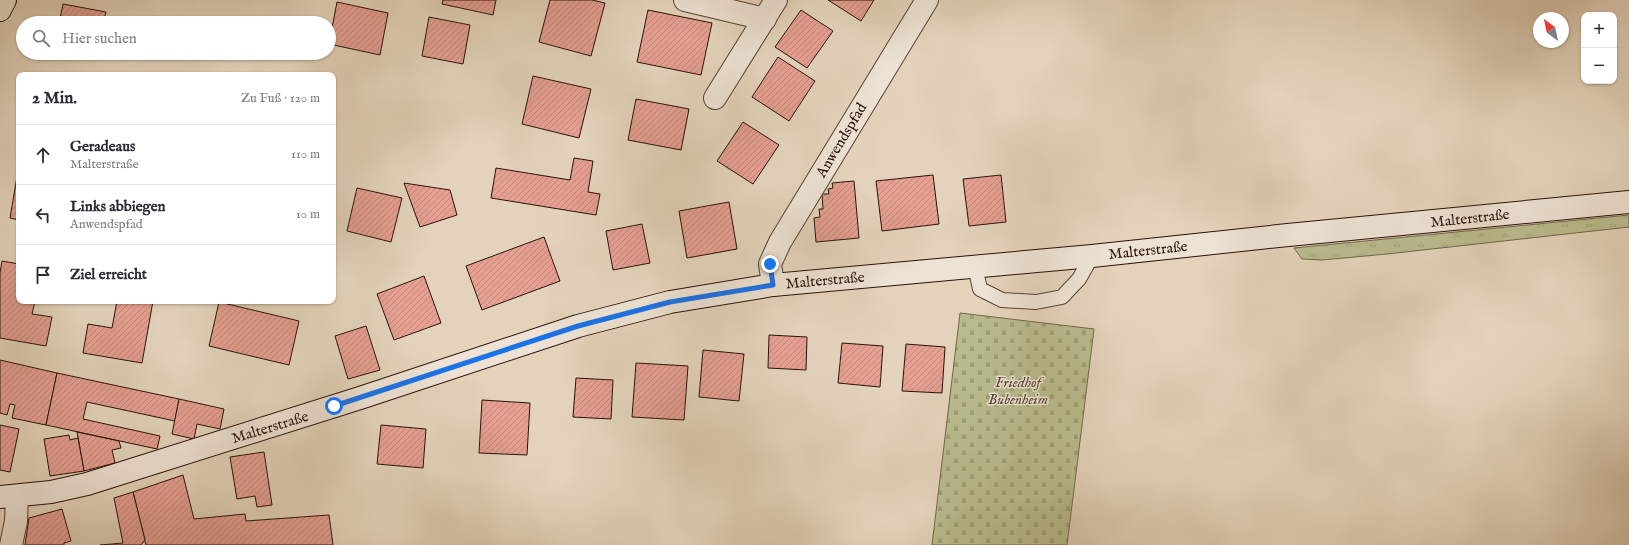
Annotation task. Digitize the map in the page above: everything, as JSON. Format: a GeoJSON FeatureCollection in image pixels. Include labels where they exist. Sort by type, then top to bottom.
{"type":"FeatureCollection","features":[{"type":"Feature","properties":{"kind":"main road"},"geometry":{"type":"LineString","coordinates":[[0,10],[6,0]]}},
{"type":"Feature","properties":{"kind":"main road"},"geometry":{"type":"LineString","coordinates":[[685,0],[765,19]]}},
{"type":"Feature","properties":{"kind":"main road"},"geometry":{"type":"LineString","coordinates":[[715,98],[776,0]]}},
{"type":"Feature","properties":{"kind":"main road","name":"Anwendspfad"},"geometry":{"type":"LineString","coordinates":[[773,285],[770,264],[780,242],[927,0]]}},
{"type":"Feature","properties":{"kind":"main road","name":"Malterstraße"},"geometry":{"type":"LineString","coordinates":[[9,496],[51,492],[87,484],[360,398],[578,326],[670,302],[773,285],[1092,256],[1629,202]]}},
{"type":"Feature","properties":{"kind":"main road"},"geometry":{"type":"LineString","coordinates":[[9,496],[16,521],[11,545]]}},
{"type":"Feature","properties":{"kind":"lane"},"geometry":{"type":"LineString","coordinates":[[975,266],[980,290],[1002,300],[1036,302],[1062,297],[1079,279],[1092,256]]}},
{"type":"Feature","properties":{"kind":"green space"},"geometry":{"type":"Polygon","coordinates":[[[1629,215],[1629,227],[1387,254],[1322,260],[1302,259],[1294,248],[1629,215]]]}},
{"type":"Feature","properties":{"kind":"green space","name":"Friedhof Bubenheim"},"geometry":{"type":"Polygon","coordinates":[[[960,313],[1094,329],[1067,545],[932,545],[960,313]]]}},
{"type":"Feature","properties":{"kind":"building"},"geometry":{"type":"Polygon","coordinates":[[[443,0],[496,0],[493,15],[442,4],[443,0]]]}},
{"type":"Feature","properties":{"kind":"building"},"geometry":{"type":"Polygon","coordinates":[[[550,0],[592,0],[605,3],[591,56],[539,42],[550,0]]]}},
{"type":"Feature","properties":{"kind":"building"},"geometry":{"type":"Polygon","coordinates":[[[828,0],[874,0],[861,21],[828,0]]]}},
{"type":"Feature","properties":{"kind":"building"},"geometry":{"type":"Polygon","coordinates":[[[337,2],[388,13],[380,55],[336,46],[336,16],[334,16],[337,2]]]}},
{"type":"Feature","properties":{"kind":"building"},"geometry":{"type":"Polygon","coordinates":[[[63,4],[106,12],[105,16],[60,16],[63,4]]]}},
{"type":"Feature","properties":{"kind":"building"},"geometry":{"type":"Polygon","coordinates":[[[648,10],[712,23],[701,75],[637,62],[648,10]]]}},
{"type":"Feature","properties":{"kind":"building"},"geometry":{"type":"Polygon","coordinates":[[[801,10],[833,31],[807,68],[775,47],[801,10]]]}},
{"type":"Feature","properties":{"kind":"building"},"geometry":{"type":"Polygon","coordinates":[[[429,17],[470,25],[463,64],[422,56],[429,17]]]}},
{"type":"Feature","properties":{"kind":"building"},"geometry":{"type":"Polygon","coordinates":[[[778,57],[815,81],[789,121],[752,97],[778,57]]]}},
{"type":"Feature","properties":{"kind":"building"},"geometry":{"type":"Polygon","coordinates":[[[533,76],[591,89],[579,138],[522,124],[533,76]]]}},
{"type":"Feature","properties":{"kind":"building"},"geometry":{"type":"Polygon","coordinates":[[[636,99],[689,109],[681,150],[628,140],[636,99]]]}},
{"type":"Feature","properties":{"kind":"building"},"geometry":{"type":"Polygon","coordinates":[[[743,122],[779,145],[753,184],[717,161],[743,122]]]}},
{"type":"Feature","properties":{"kind":"building"},"geometry":{"type":"Polygon","coordinates":[[[574,158],[593,161],[588,192],[600,194],[596,215],[491,198],[496,168],[570,180],[574,158]]]}},
{"type":"Feature","properties":{"kind":"building"},"geometry":{"type":"Polygon","coordinates":[[[933,175],[939,224],[882,231],[876,181],[933,175]]]}},
{"type":"Feature","properties":{"kind":"building"},"geometry":{"type":"Polygon","coordinates":[[[1001,175],[1006,222],[969,226],[963,179],[1001,175]]]}},
{"type":"Feature","properties":{"kind":"building"},"geometry":{"type":"Polygon","coordinates":[[[854,181],[859,238],[816,242],[814,218],[820,217],[819,209],[823,209],[822,194],[829,194],[828,189],[833,188],[832,183],[854,181]]]}},
{"type":"Feature","properties":{"kind":"building"},"geometry":{"type":"Polygon","coordinates":[[[16,183],[16,219],[10,218],[16,183]]]}},
{"type":"Feature","properties":{"kind":"building"},"geometry":{"type":"Polygon","coordinates":[[[404,183],[450,190],[457,215],[420,227],[404,183]]]}},
{"type":"Feature","properties":{"kind":"building"},"geometry":{"type":"Polygon","coordinates":[[[357,188],[402,198],[391,242],[347,231],[357,188]]]}},
{"type":"Feature","properties":{"kind":"building"},"geometry":{"type":"Polygon","coordinates":[[[729,202],[737,249],[687,258],[679,211],[729,202]]]}},
{"type":"Feature","properties":{"kind":"building"},"geometry":{"type":"Polygon","coordinates":[[[642,224],[650,263],[613,270],[606,231],[642,224]]]}},
{"type":"Feature","properties":{"kind":"building"},"geometry":{"type":"Polygon","coordinates":[[[544,237],[560,281],[482,310],[466,266],[544,237]]]}},
{"type":"Feature","properties":{"kind":"building"},"geometry":{"type":"Polygon","coordinates":[[[2,261],[16,263],[16,304],[34,304],[32,314],[52,317],[46,346],[0,338],[0,273],[2,261]]]}},
{"type":"Feature","properties":{"kind":"building"},"geometry":{"type":"Polygon","coordinates":[[[424,276],[441,323],[394,340],[377,294],[424,276]]]}},
{"type":"Feature","properties":{"kind":"building"},"geometry":{"type":"Polygon","coordinates":[[[116,304],[152,304],[142,363],[83,353],[88,324],[112,328],[116,304]]]}},
{"type":"Feature","properties":{"kind":"building"},"geometry":{"type":"Polygon","coordinates":[[[219,304],[227,304],[299,321],[289,365],[209,346],[219,304]]]}},
{"type":"Feature","properties":{"kind":"building"},"geometry":{"type":"Polygon","coordinates":[[[366,326],[380,370],[348,379],[335,336],[366,326]]]}},
{"type":"Feature","properties":{"kind":"building"},"geometry":{"type":"Polygon","coordinates":[[[769,335],[807,337],[806,370],[768,368],[769,335]]]}},
{"type":"Feature","properties":{"kind":"building"},"geometry":{"type":"Polygon","coordinates":[[[842,343],[883,346],[880,387],[838,383],[842,343]]]}},
{"type":"Feature","properties":{"kind":"building"},"geometry":{"type":"Polygon","coordinates":[[[906,344],[945,347],[942,393],[902,391],[906,344]]]}},
{"type":"Feature","properties":{"kind":"building"},"geometry":{"type":"Polygon","coordinates":[[[703,350],[744,354],[739,401],[699,397],[703,350]]]}},
{"type":"Feature","properties":{"kind":"building"},"geometry":{"type":"Polygon","coordinates":[[[0,360],[57,373],[46,425],[12,418],[15,405],[10,404],[7,415],[0,413],[0,360]]]}},
{"type":"Feature","properties":{"kind":"building"},"geometry":{"type":"Polygon","coordinates":[[[636,363],[688,366],[684,420],[632,417],[636,363]]]}},
{"type":"Feature","properties":{"kind":"building"},"geometry":{"type":"Polygon","coordinates":[[[57,373],[179,399],[175,421],[87,402],[83,419],[160,436],[157,449],[46,425],[57,373]]]}},
{"type":"Feature","properties":{"kind":"building"},"geometry":{"type":"Polygon","coordinates":[[[576,378],[613,380],[611,419],[573,417],[576,378]]]}},
{"type":"Feature","properties":{"kind":"building"},"geometry":{"type":"Polygon","coordinates":[[[179,399],[224,409],[220,429],[197,424],[194,439],[172,434],[179,399]]]}},
{"type":"Feature","properties":{"kind":"building"},"geometry":{"type":"Polygon","coordinates":[[[482,400],[530,403],[527,455],[479,453],[482,400]]]}},
{"type":"Feature","properties":{"kind":"building"},"geometry":{"type":"Polygon","coordinates":[[[0,425],[19,429],[10,472],[0,470],[0,425]]]}},
{"type":"Feature","properties":{"kind":"building"},"geometry":{"type":"Polygon","coordinates":[[[381,425],[426,429],[423,468],[377,464],[381,425]]]}},
{"type":"Feature","properties":{"kind":"building"},"geometry":{"type":"Polygon","coordinates":[[[77,432],[119,441],[121,448],[112,450],[115,463],[84,471],[77,432]]]}},
{"type":"Feature","properties":{"kind":"building"},"geometry":{"type":"Polygon","coordinates":[[[69,435],[70,440],[78,438],[84,471],[50,476],[44,439],[69,435]]]}},
{"type":"Feature","properties":{"kind":"building"},"geometry":{"type":"Polygon","coordinates":[[[264,452],[272,505],[257,507],[255,496],[237,499],[230,457],[264,452]]]}},
{"type":"Feature","properties":{"kind":"building"},"geometry":{"type":"Polygon","coordinates":[[[183,475],[194,519],[245,514],[246,521],[329,515],[333,545],[146,545],[133,492],[183,475]]]}},
{"type":"Feature","properties":{"kind":"building"},"geometry":{"type":"Polygon","coordinates":[[[133,492],[145,540],[141,545],[100,545],[123,543],[114,498],[133,492]]]}},
{"type":"Feature","properties":{"kind":"building"},"geometry":{"type":"Polygon","coordinates":[[[62,509],[71,541],[64,543],[64,545],[25,545],[29,518],[62,509]]]}},
{"type":"Feature","properties":{"kind":"route"},"geometry":{"type":"LineString","coordinates":[[334,406],[509,347],[578,326],[670,302],[773,285],[770,264]]}}]}
